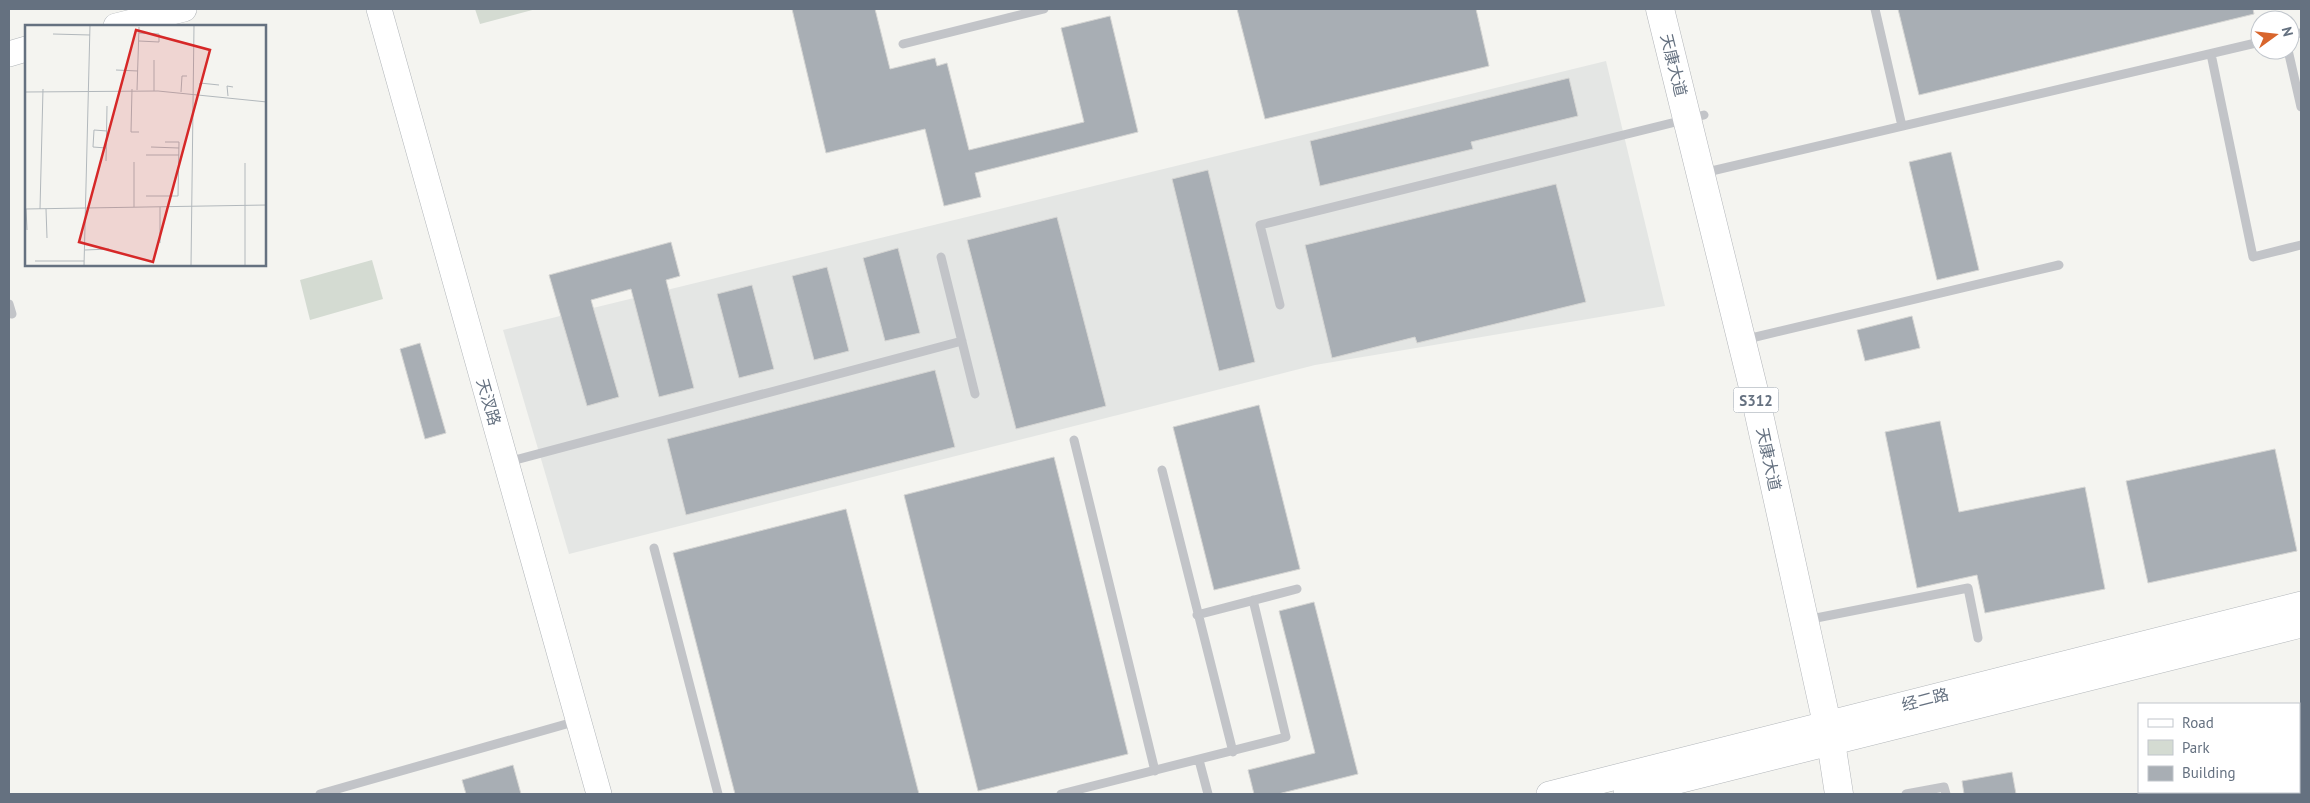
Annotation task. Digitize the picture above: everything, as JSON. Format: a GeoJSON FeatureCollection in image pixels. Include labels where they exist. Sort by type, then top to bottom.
{"type":"FeatureCollection","features":[{"type":"Feature","properties":{"kind":"main road","name":"天康大道"},"geometry":{"type":"LineString","coordinates":[[1660,9],[1696,117]]}},
{"type":"Feature","properties":{"kind":"main road","name":"天康大道"},"geometry":{"type":"LineString","coordinates":[[1679,9],[1696,117],[1751,338],[1838,731],[1858,794]]}},
{"type":"Feature","properties":{"kind":"main road","name":"天康大道"},"geometry":{"type":"LineString","coordinates":[[1838,731],[1840,794]]}},
{"type":"Feature","properties":{"kind":"street"},"geometry":{"type":"LineString","coordinates":[[120,25],[184,9]]}},
{"type":"Feature","properties":{"kind":"street","name":"天汊路"},"geometry":{"type":"LineString","coordinates":[[379,9],[599,794]]}},
{"type":"Feature","properties":{"kind":"street"},"geometry":{"type":"LineString","coordinates":[[9,54],[25,49]]}},
{"type":"Feature","properties":{"kind":"street","name":"经二路"},"geometry":{"type":"LineString","coordinates":[[1626,794],[1838,731],[2301,604]]}},
{"type":"Feature","properties":{"kind":"street","name":"经二路"},"geometry":{"type":"LineString","coordinates":[[1549,794],[1838,731],[2301,625]]}},
{"type":"Feature","properties":{"kind":"lane"},"geometry":{"type":"LineString","coordinates":[[903,44],[1044,9]]}},
{"type":"Feature","properties":{"kind":"lane"},"geometry":{"type":"LineString","coordinates":[[1875,9],[1902,126]]}},
{"type":"Feature","properties":{"kind":"lane"},"geometry":{"type":"LineString","coordinates":[[1709,172],[2250,44]]}},
{"type":"Feature","properties":{"kind":"lane"},"geometry":{"type":"LineString","coordinates":[[2211,54],[2253,257],[2301,245]]}},
{"type":"Feature","properties":{"kind":"lane"},"geometry":{"type":"LineString","coordinates":[[2290,60],[2301,107]]}},
{"type":"Feature","properties":{"kind":"lane"},"geometry":{"type":"LineString","coordinates":[[1280,305],[1260,225],[1696,117]]}},
{"type":"Feature","properties":{"kind":"lane"},"geometry":{"type":"LineString","coordinates":[[941,257],[976,394]]}},
{"type":"Feature","properties":{"kind":"lane"},"geometry":{"type":"LineString","coordinates":[[1751,338],[2059,265]]}},
{"type":"Feature","properties":{"kind":"lane"},"geometry":{"type":"LineString","coordinates":[[9,304],[12,314]]}},
{"type":"Feature","properties":{"kind":"lane"},"geometry":{"type":"LineString","coordinates":[[506,463],[962,341]]}},
{"type":"Feature","properties":{"kind":"lane"},"geometry":{"type":"LineString","coordinates":[[1074,440],[1156,771]]}},
{"type":"Feature","properties":{"kind":"lane"},"geometry":{"type":"LineString","coordinates":[[1162,470],[1233,752]]}},
{"type":"Feature","properties":{"kind":"lane"},"geometry":{"type":"LineString","coordinates":[[654,548],[718,794]]}},
{"type":"Feature","properties":{"kind":"lane"},"geometry":{"type":"LineString","coordinates":[[1814,619],[1968,588],[1978,638]]}},
{"type":"Feature","properties":{"kind":"lane"},"geometry":{"type":"LineString","coordinates":[[1197,615],[1297,589]]}},
{"type":"Feature","properties":{"kind":"lane"},"geometry":{"type":"LineString","coordinates":[[1061,794],[1233,752],[1286,737],[1253,600]]}},
{"type":"Feature","properties":{"kind":"lane"},"geometry":{"type":"LineString","coordinates":[[320,794],[579,721]]}},
{"type":"Feature","properties":{"kind":"lane"},"geometry":{"type":"LineString","coordinates":[[1199,760],[1208,794]]}},
{"type":"Feature","properties":{"kind":"lane"},"geometry":{"type":"LineString","coordinates":[[1906,794],[1944,788],[1946,794]]}},
{"type":"Feature","properties":{"kind":"shaded area"},"geometry":{"type":"Polygon","coordinates":[[[1606,61],[1665,306],[1315,365],[569,554],[503,330],[1606,61]]]}},
{"type":"Feature","properties":{"kind":"green space"},"geometry":{"type":"Polygon","coordinates":[[[475,9],[536,9],[480,24],[475,9]]]}},
{"type":"Feature","properties":{"kind":"green space"},"geometry":{"type":"Polygon","coordinates":[[[372,260],[383,299],[310,320],[300,280],[372,260]]]}},
{"type":"Feature","properties":{"kind":"building"},"geometry":{"type":"Polygon","coordinates":[[[792,9],[875,9],[890,69],[935,58],[937,66],[947,63],[969,150],[1084,122],[1061,28],[1110,16],[1138,132],[975,173],[981,197],[944,206],[925,129],[826,153],[792,9]]]}},
{"type":"Feature","properties":{"kind":"building"},"geometry":{"type":"Polygon","coordinates":[[[1237,9],[1476,9],[1489,66],[1265,119],[1237,9]]]}},
{"type":"Feature","properties":{"kind":"building"},"geometry":{"type":"Polygon","coordinates":[[[1898,9],[2253,9],[2250,10],[2250,15],[1919,95],[1898,9]]]}},
{"type":"Feature","properties":{"kind":"building"},"geometry":{"type":"Polygon","coordinates":[[[1569,78],[1578,116],[1471,142],[1473,149],[1320,186],[1310,141],[1569,78]]]}},
{"type":"Feature","properties":{"kind":"building"},"geometry":{"type":"Polygon","coordinates":[[[1951,152],[1979,270],[1937,280],[1909,162],[1951,152]]]}},
{"type":"Feature","properties":{"kind":"building"},"geometry":{"type":"Polygon","coordinates":[[[1208,170],[1255,362],[1219,371],[1172,179],[1208,170]]]}},
{"type":"Feature","properties":{"kind":"building"},"geometry":{"type":"Polygon","coordinates":[[[1556,184],[1586,302],[1417,343],[1415,337],[1332,358],[1305,245],[1556,184]]]}},
{"type":"Feature","properties":{"kind":"building"},"geometry":{"type":"Polygon","coordinates":[[[1057,217],[1106,406],[1016,429],[967,240],[1057,217]]]}},
{"type":"Feature","properties":{"kind":"building"},"geometry":{"type":"Polygon","coordinates":[[[671,242],[680,276],[666,280],[694,388],[659,397],[631,289],[591,300],[619,397],[587,406],[549,275],[671,242]]]}},
{"type":"Feature","properties":{"kind":"building"},"geometry":{"type":"Polygon","coordinates":[[[898,248],[920,333],[885,341],[863,258],[898,248]]]}},
{"type":"Feature","properties":{"kind":"building"},"geometry":{"type":"Polygon","coordinates":[[[827,267],[849,351],[814,360],[792,276],[827,267]]]}},
{"type":"Feature","properties":{"kind":"building"},"geometry":{"type":"Polygon","coordinates":[[[752,285],[774,369],[739,378],[717,294],[752,285]]]}},
{"type":"Feature","properties":{"kind":"building"},"geometry":{"type":"Polygon","coordinates":[[[1912,316],[1920,348],[1865,361],[1857,330],[1912,316]]]}},
{"type":"Feature","properties":{"kind":"building"},"geometry":{"type":"Polygon","coordinates":[[[420,343],[446,433],[425,439],[400,349],[420,343]]]}},
{"type":"Feature","properties":{"kind":"building"},"geometry":{"type":"Polygon","coordinates":[[[935,370],[955,447],[686,515],[667,439],[935,370]]]}},
{"type":"Feature","properties":{"kind":"building"},"geometry":{"type":"Polygon","coordinates":[[[1259,405],[1300,569],[1214,590],[1173,427],[1259,405]]]}},
{"type":"Feature","properties":{"kind":"building"},"geometry":{"type":"Polygon","coordinates":[[[1940,421],[1959,512],[2085,487],[2105,589],[1985,613],[1977,575],[1917,588],[1885,432],[1940,421]]]}},
{"type":"Feature","properties":{"kind":"building"},"geometry":{"type":"Polygon","coordinates":[[[2275,449],[2297,551],[2148,583],[2126,481],[2275,449]]]}},
{"type":"Feature","properties":{"kind":"building"},"geometry":{"type":"Polygon","coordinates":[[[1054,457],[1128,754],[978,791],[904,495],[1054,457]]]}},
{"type":"Feature","properties":{"kind":"building"},"geometry":{"type":"Polygon","coordinates":[[[846,509],[919,794],[735,794],[673,553],[846,509]]]}},
{"type":"Feature","properties":{"kind":"building"},"geometry":{"type":"Polygon","coordinates":[[[1314,602],[1358,774],[1278,794],[1254,794],[1248,770],[1315,753],[1279,611],[1314,602]]]}},
{"type":"Feature","properties":{"kind":"building"},"geometry":{"type":"Polygon","coordinates":[[[513,765],[521,794],[466,794],[462,780],[513,765]]]}},
{"type":"Feature","properties":{"kind":"building"},"geometry":{"type":"Polygon","coordinates":[[[2012,772],[2016,794],[1964,794],[1962,781],[2012,772]]]}}]}
